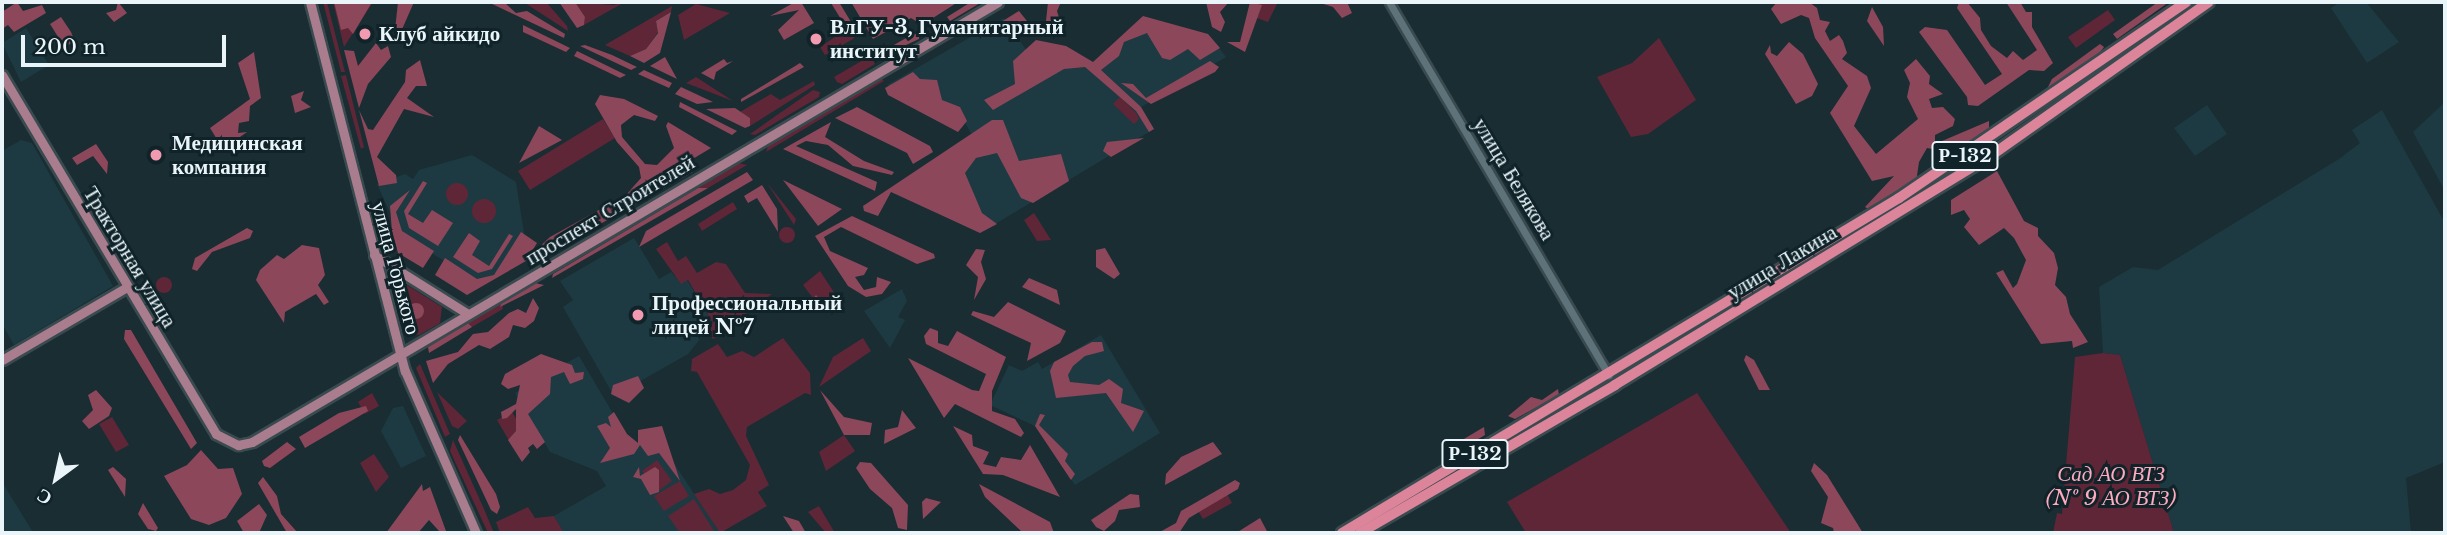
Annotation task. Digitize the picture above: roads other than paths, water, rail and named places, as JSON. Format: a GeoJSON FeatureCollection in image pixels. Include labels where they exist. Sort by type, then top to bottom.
{"type":"FeatureCollection","features":[{"type":"Feature","properties":{"kind":"highway","name":"улица Лакина"},"geometry":{"type":"LineString","coordinates":[[1342,533],[1609,375],[1979,147],[2186,2]]}},
{"type":"Feature","properties":{"kind":"highway","name":"улица Лакина"},"geometry":{"type":"LineString","coordinates":[[1360,533],[1626,378],[1977,164],[2209,2]]}},
{"type":"Feature","properties":{"kind":"main road","name":"улица Горького"},"geometry":{"type":"LineString","coordinates":[[310,2],[401,354],[476,533]]}},
{"type":"Feature","properties":{"kind":"main road","name":"проспект Строителей"},"geometry":{"type":"LineString","coordinates":[[238,445],[249,443],[998,2]]}},
{"type":"Feature","properties":{"kind":"main road","name":"Тракторная улица"},"geometry":{"type":"LineString","coordinates":[[2,75],[216,434],[238,445]]}},
{"type":"Feature","properties":{"kind":"main road"},"geometry":{"type":"LineString","coordinates":[[374,255],[468,314]]}},
{"type":"Feature","properties":{"kind":"main road"},"geometry":{"type":"LineString","coordinates":[[2,360],[127,287]]}},
{"type":"Feature","properties":{"kind":"street","name":"улица Белякова"},"geometry":{"type":"LineString","coordinates":[[1389,2],[1609,375]]}},
{"type":"Feature","properties":{"kind":"place","name":"Клуб айкидо"},"geometry":{"type":"Point","coordinates":[365,34]}},
{"type":"Feature","properties":{"kind":"place","name":"ВлГУ-3, Гуманитарный институт"},"geometry":{"type":"Point","coordinates":[816,39]}},
{"type":"Feature","properties":{"kind":"place","name":"Медицинская компания"},"geometry":{"type":"Point","coordinates":[156,155]}},
{"type":"Feature","properties":{"kind":"place","name":"Профессиональный лицей №7"},"geometry":{"type":"Point","coordinates":[638,315]}},
{"type":"Feature","properties":{"kind":"park label","name":"Сад АО ВТЗ (№ 9 АО ВТЗ)"},"geometry":{"type":"Point","coordinates":[2111,486]}}]}
